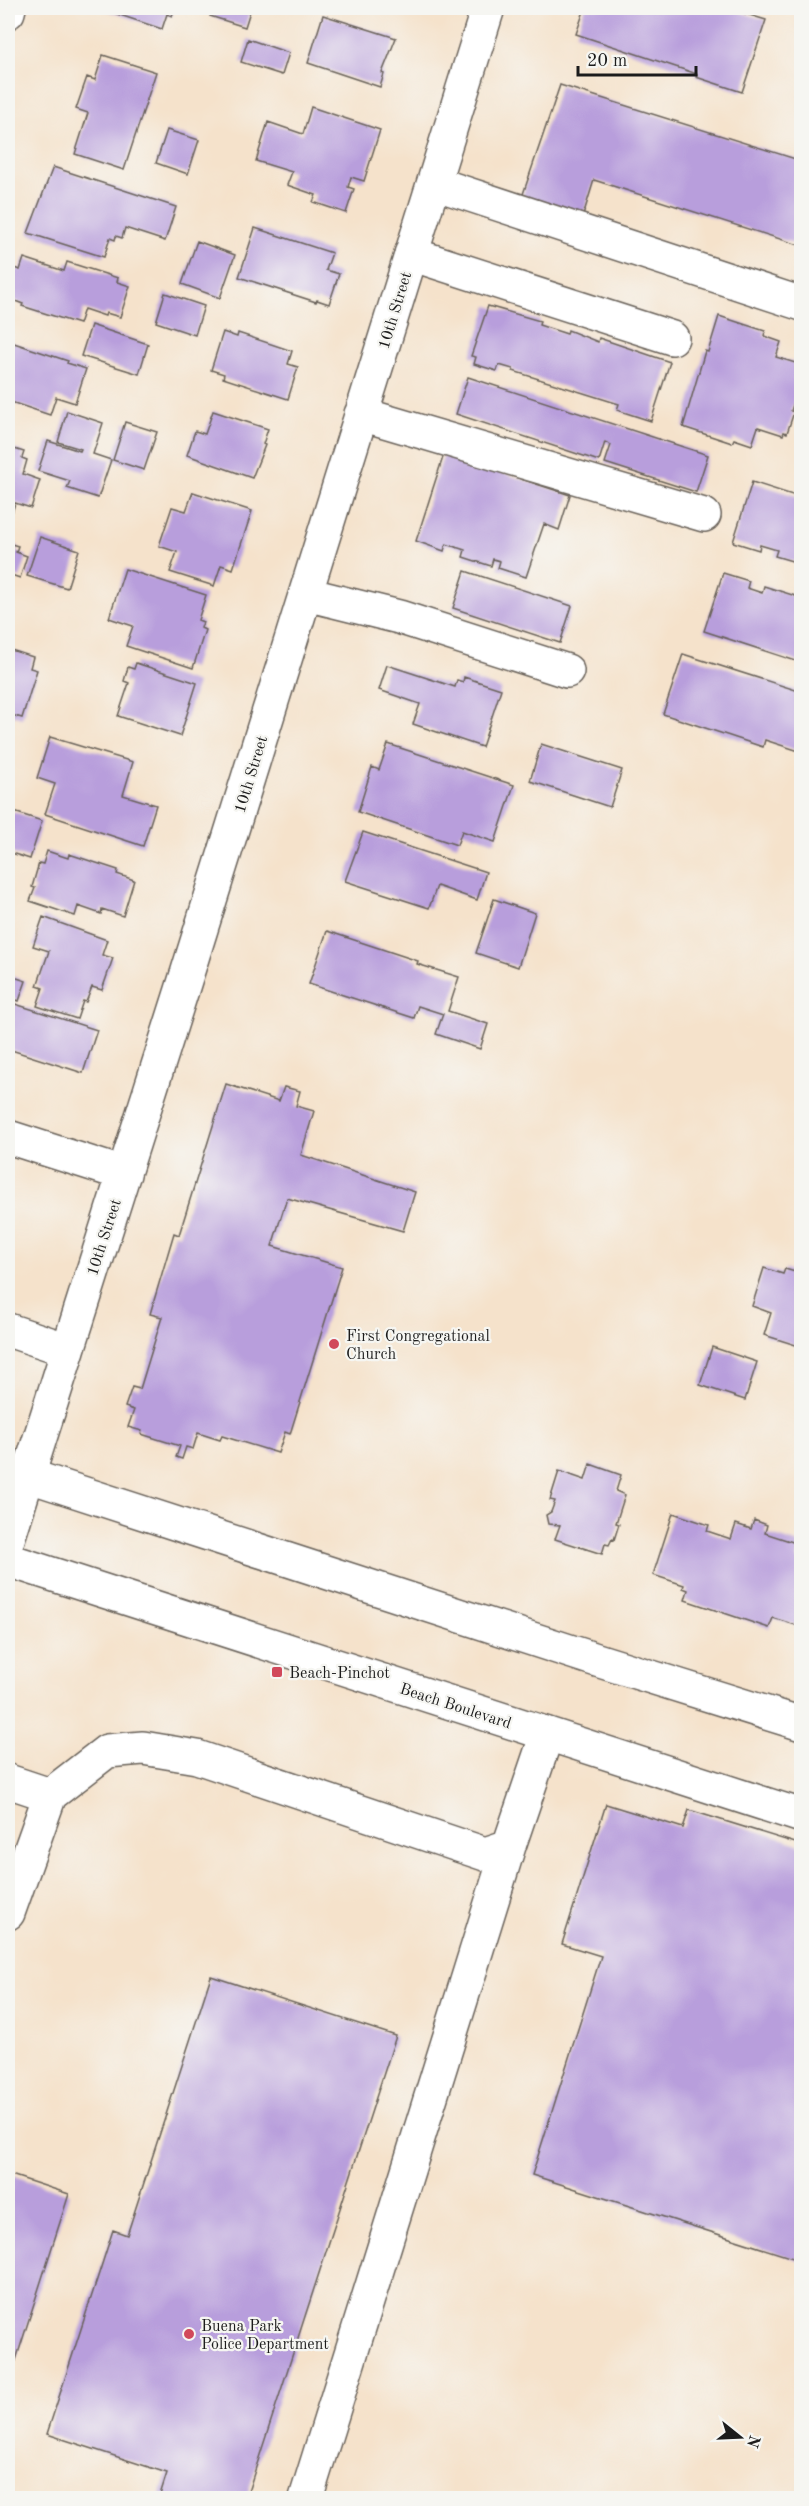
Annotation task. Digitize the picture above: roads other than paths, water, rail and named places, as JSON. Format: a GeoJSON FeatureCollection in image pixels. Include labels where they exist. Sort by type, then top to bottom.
{"type":"FeatureCollection","features":[{"type":"Feature","properties":{"kind":"main road"},"geometry":{"type":"LineString","coordinates":[[8,12],[9,8]]}},
{"type":"Feature","properties":{"kind":"main road","name":"10th Street"},"geometry":{"type":"LineString","coordinates":[[8,1539],[18,1472],[68,1350],[488,8]]}},
{"type":"Feature","properties":{"kind":"main road"},"geometry":{"type":"LineString","coordinates":[[434,183],[801,304]]}},
{"type":"Feature","properties":{"kind":"main road"},"geometry":{"type":"LineString","coordinates":[[411,254],[672,338]]}},
{"type":"Feature","properties":{"kind":"main road"},"geometry":{"type":"LineString","coordinates":[[362,414],[704,515]]}},
{"type":"Feature","properties":{"kind":"main road"},"geometry":{"type":"LineString","coordinates":[[306,594],[399,618],[567,671]]}},
{"type":"Feature","properties":{"kind":"main road"},"geometry":{"type":"LineString","coordinates":[[8,1137],[124,1174]]}},
{"type":"Feature","properties":{"kind":"main road"},"geometry":{"type":"LineString","coordinates":[[8,1330],[68,1350]]}},
{"type":"Feature","properties":{"kind":"main road"},"geometry":{"type":"LineString","coordinates":[[18,1472],[801,1724]]}},
{"type":"Feature","properties":{"kind":"main road","name":"Beach Boulevard"},"geometry":{"type":"LineString","coordinates":[[8,1560],[801,1816]]}},
{"type":"Feature","properties":{"kind":"main road"},"geometry":{"type":"LineString","coordinates":[[306,2499],[509,1846],[547,1734]]}},
{"type":"Feature","properties":{"kind":"main road"},"geometry":{"type":"LineString","coordinates":[[8,1913],[50,1795],[107,1751],[143,1748],[197,1757],[485,1854],[509,1846]]}},
{"type":"Feature","properties":{"kind":"main road"},"geometry":{"type":"LineString","coordinates":[[8,1781],[50,1795]]}},
{"type":"Feature","properties":{"kind":"place","name":"First Congregational Church"},"geometry":{"type":"Point","coordinates":[334,1344]}},
{"type":"Feature","properties":{"kind":"place","name":"Beach-Pinchot"},"geometry":{"type":"Point","coordinates":[277,1672]}},
{"type":"Feature","properties":{"kind":"place","name":"Buena Park Police Department"},"geometry":{"type":"Point","coordinates":[189,2334]}}]}
